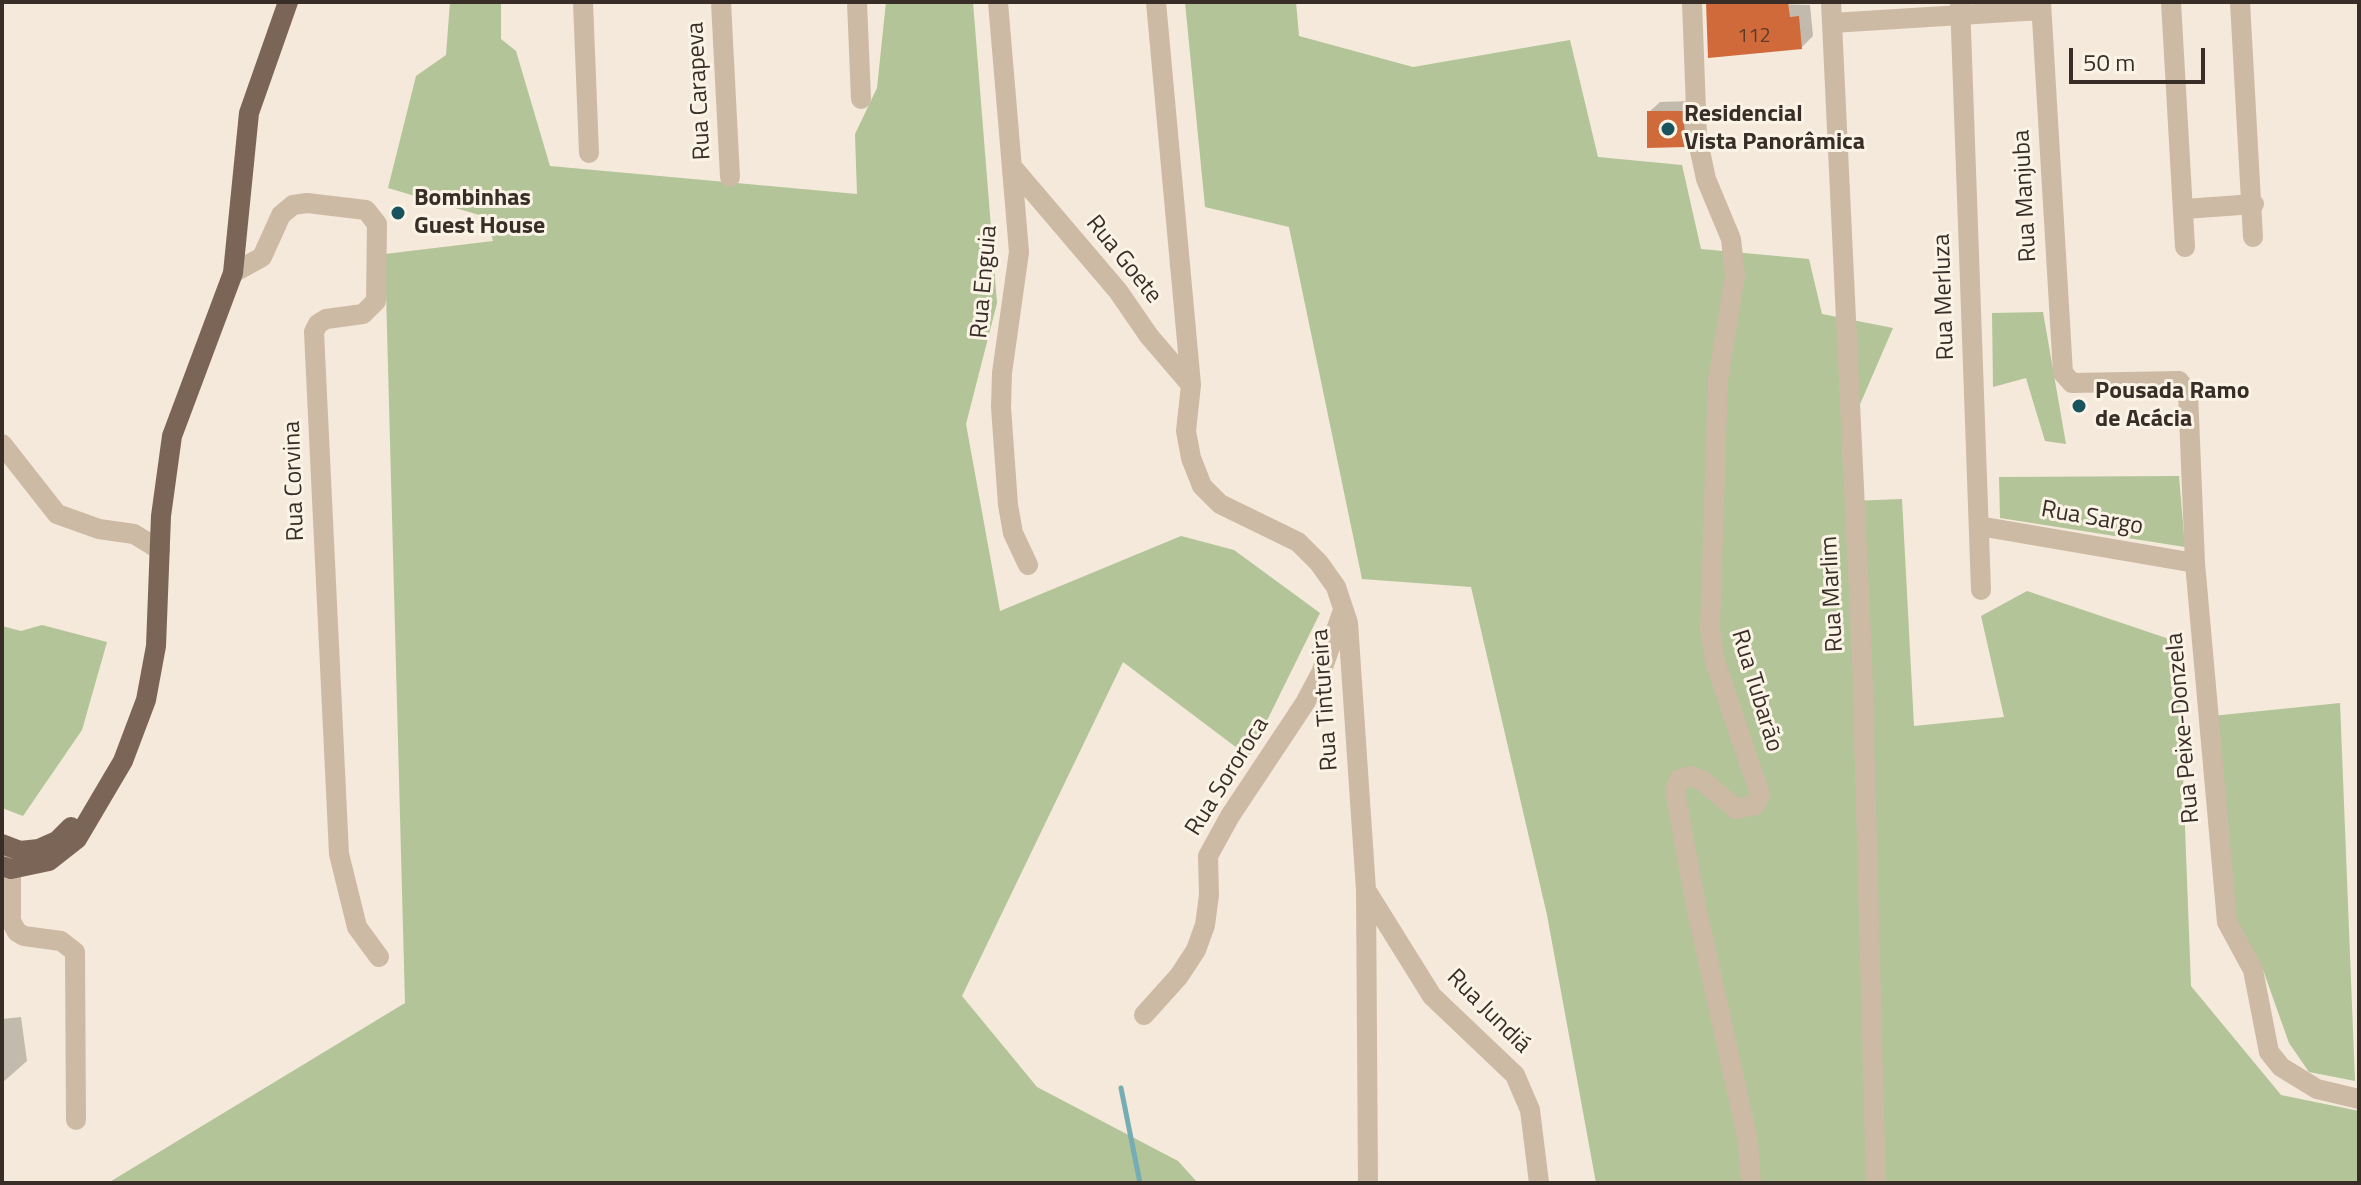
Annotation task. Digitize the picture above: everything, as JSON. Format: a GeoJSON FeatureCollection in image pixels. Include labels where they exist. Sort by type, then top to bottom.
{"type":"FeatureCollection","features":[{"type":"Feature","properties":{"kind":"main road"},"geometry":{"type":"LineString","coordinates":[[7,860],[39,849],[63,835],[123,761],[152,674],[160,550],[172,436],[233,273],[249,113],[288,2]]}},
{"type":"Feature","properties":{"kind":"street"},"geometry":{"type":"LineString","coordinates":[[583,2],[589,153]]}},
{"type":"Feature","properties":{"kind":"street","name":"Rua Carapeva"},"geometry":{"type":"LineString","coordinates":[[721,2],[730,177]]}},
{"type":"Feature","properties":{"kind":"street"},"geometry":{"type":"LineString","coordinates":[[857,2],[861,99]]}},
{"type":"Feature","properties":{"kind":"street","name":"Rua Enguia"},"geometry":{"type":"LineString","coordinates":[[998,2],[1019,252],[1002,373],[1001,407],[1008,505],[1013,533],[1028,565]]}},
{"type":"Feature","properties":{"kind":"street","name":"Rua Tintureira"},"geometry":{"type":"LineString","coordinates":[[1156,2],[1191,385],[1186,431],[1191,458],[1202,486],[1220,504],[1298,542],[1319,563],[1344,606],[1366,890],[1368,1183]]}},
{"type":"Feature","properties":{"kind":"street","name":"Rua Tubarão"},"geometry":{"type":"LineString","coordinates":[[1692,2],[1697,137],[1706,179],[1731,239],[1735,275],[1718,380],[1710,628],[1715,662],[1760,794],[1755,805],[1736,809],[1703,781],[1691,776],[1679,780],[1675,791],[1696,906],[1748,1141],[1751,1183]]}},
{"type":"Feature","properties":{"kind":"street"},"geometry":{"type":"LineString","coordinates":[[2171,2],[2185,247]]}},
{"type":"Feature","properties":{"kind":"street"},"geometry":{"type":"LineString","coordinates":[[2240,2],[2254,204],[2253,237]]}},
{"type":"Feature","properties":{"kind":"street"},"geometry":{"type":"LineString","coordinates":[[1832,12],[2041,6]]}},
{"type":"Feature","properties":{"kind":"street","name":"Rua Manjuba"},"geometry":{"type":"LineString","coordinates":[[2041,6],[2063,373],[2072,383],[2179,381],[2188,392]]}},
{"type":"Feature","properties":{"kind":"street","name":"Rua Merluza"},"geometry":{"type":"LineString","coordinates":[[1960,8],[1981,590]]}},
{"type":"Feature","properties":{"kind":"street","name":"Rua Marlim"},"geometry":{"type":"LineString","coordinates":[[1832,12],[1862,657],[1876,1183]]}},
{"type":"Feature","properties":{"kind":"street","name":"Rua Goete"},"geometry":{"type":"LineString","coordinates":[[1014,169],[1118,291],[1149,336],[1191,385]]}},
{"type":"Feature","properties":{"kind":"street","name":"Rua Corvina"},"geometry":{"type":"LineString","coordinates":[[233,273],[262,257],[281,215],[293,205],[307,203],[366,210],[377,224],[376,301],[363,314],[326,319],[318,324],[314,332],[339,854],[357,927],[379,957]]}},
{"type":"Feature","properties":{"kind":"street"},"geometry":{"type":"LineString","coordinates":[[2185,209],[2254,204]]}},
{"type":"Feature","properties":{"kind":"street","name":"Rua Peixe-Donzela"},"geometry":{"type":"LineString","coordinates":[[2188,392],[2195,563],[2227,922],[2253,970],[2269,1052],[2293,1078],[2317,1089],[2359,1099]]}},
{"type":"Feature","properties":{"kind":"street"},"geometry":{"type":"LineString","coordinates":[[2,444],[57,514],[99,529],[134,534],[160,550]]}},
{"type":"Feature","properties":{"kind":"street","name":"Rua Sargo"},"geometry":{"type":"LineString","coordinates":[[1979,526],[2195,563]]}},
{"type":"Feature","properties":{"kind":"street","name":"Rua Sororoca"},"geometry":{"type":"LineString","coordinates":[[1144,1015],[1179,976],[1196,950],[1205,925],[1209,895],[1208,856],[1305,703],[1321,673],[1344,606]]}},
{"type":"Feature","properties":{"kind":"street"},"geometry":{"type":"LineString","coordinates":[[7,860],[11,921],[17,932],[24,936],[61,941],[75,952],[76,1120]]}},
{"type":"Feature","properties":{"kind":"street","name":"Rua Jundiá"},"geometry":{"type":"LineString","coordinates":[[1366,890],[1432,996],[1515,1075],[1530,1110],[1539,1183]]}},
{"type":"Feature","properties":{"kind":"green space"},"geometry":{"type":"Polygon","coordinates":[[[450,2],[501,2],[501,39],[516,51],[550,166],[857,194],[855,134],[877,88],[886,2],[973,2],[997,303],[966,424],[1000,611],[1181,536],[1234,550],[1320,613],[1249,757],[1123,662],[962,996],[1037,1087],[1178,1161],[1198,1183],[108,1183],[405,1003],[385,254],[493,241],[486,217],[388,188],[416,76],[446,55],[450,2]]]}},
{"type":"Feature","properties":{"kind":"green space"},"geometry":{"type":"Polygon","coordinates":[[[1185,2],[1296,2],[1299,36],[1413,67],[1570,40],[1598,157],[1682,165],[1701,249],[1809,259],[1822,314],[1893,328],[1842,446],[1850,501],[1902,499],[1914,726],[2004,717],[1981,616],[2027,591],[2178,642],[2191,986],[2281,1095],[2359,1111],[2359,1183],[1596,1183],[1547,915],[1471,587],[1362,579],[1289,227],[1205,207],[1185,2]]]}},
{"type":"Feature","properties":{"kind":"green space"},"geometry":{"type":"Polygon","coordinates":[[[2043,312],[2066,444],[2045,441],[2026,378],[1993,387],[1992,313],[2043,312]]]}},
{"type":"Feature","properties":{"kind":"green space"},"geometry":{"type":"Polygon","coordinates":[[[2179,476],[2185,547],[2000,518],[1999,477],[2179,476]]]}},
{"type":"Feature","properties":{"kind":"green space"},"geometry":{"type":"Polygon","coordinates":[[[42,625],[107,642],[82,730],[23,816],[2,808],[2,626],[21,631],[42,625]]]}},
{"type":"Feature","properties":{"kind":"green space"},"geometry":{"type":"Polygon","coordinates":[[[2340,703],[2355,1081],[2309,1072],[2289,1043],[2262,967],[2230,925],[2212,716],[2340,703]]]}},
{"type":"Feature","properties":{"kind":"building"},"geometry":{"type":"Polygon","coordinates":[[[1706,2],[1788,2],[1790,17],[1799,16],[1802,49],[1708,58],[1706,2]]]}},
{"type":"Feature","properties":{"kind":"building","name":"Residencial Vista Panorâmica"},"geometry":{"type":"Polygon","coordinates":[[[1647,111],[1683,111],[1686,147],[1647,148],[1647,111]]]}},
{"type":"Feature","properties":{"kind":"waterway"},"geometry":{"type":"LineString","coordinates":[[1121,1088],[1140,1183]]}},
{"type":"Feature","properties":{"kind":"place","name":"Residencial Vista Panorâmica"},"geometry":{"type":"Point","coordinates":[1668,129]}},
{"type":"Feature","properties":{"kind":"place","name":"Bombinhas Guest House"},"geometry":{"type":"Point","coordinates":[398,213]}},
{"type":"Feature","properties":{"kind":"place","name":"Pousada Ramo de Acácia"},"geometry":{"type":"Point","coordinates":[2079,406]}}]}
